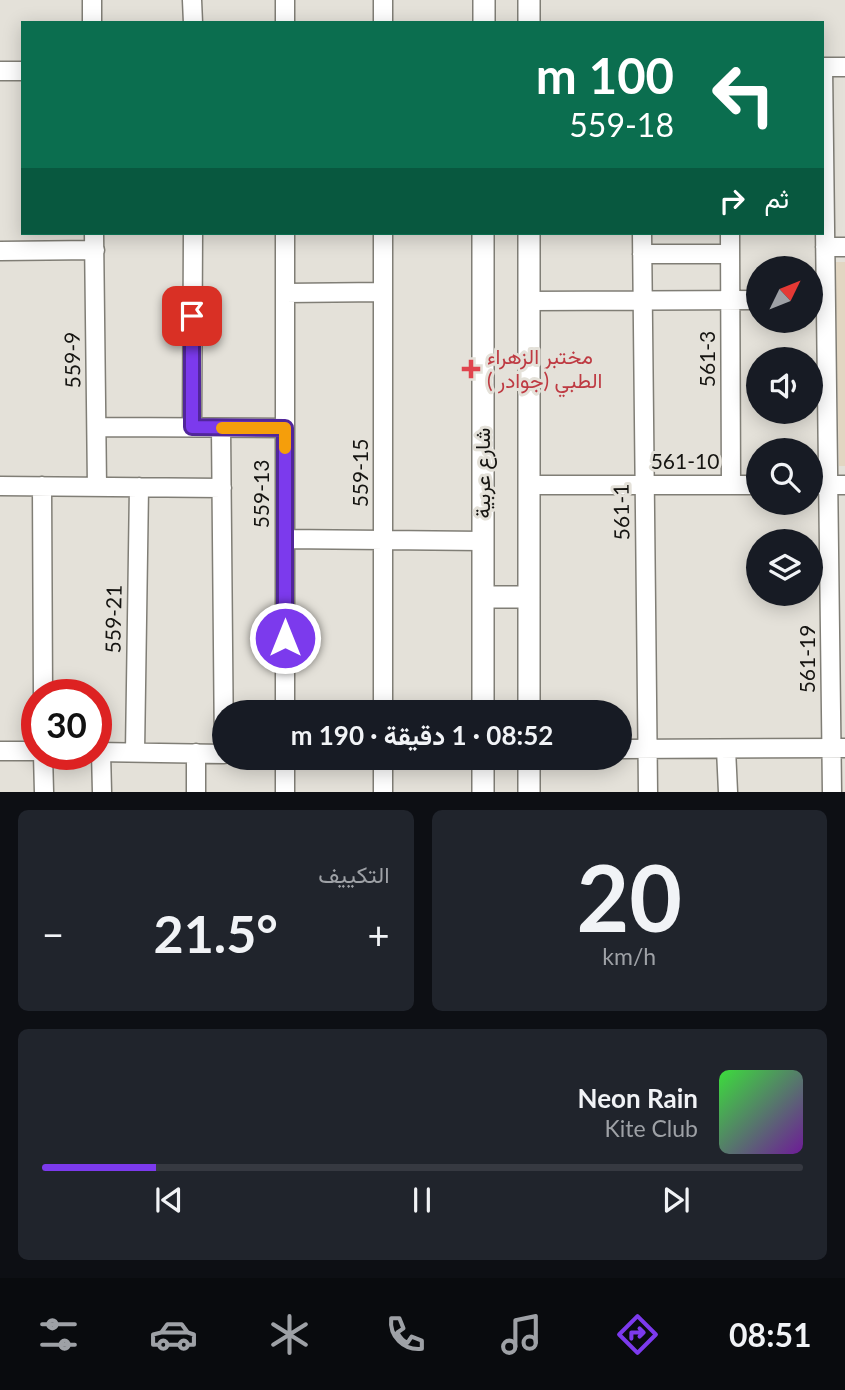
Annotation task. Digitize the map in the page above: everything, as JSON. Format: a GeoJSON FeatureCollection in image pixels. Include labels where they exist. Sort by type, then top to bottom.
{"type":"FeatureCollection","features":[{"type":"Feature","properties":{"kind":"main road"},"geometry":{"type":"LineString","coordinates":[[484,0],[484,21]]}},
{"type":"Feature","properties":{"kind":"main road","name":"شارع عربية"},"geometry":{"type":"LineString","coordinates":[[483,235],[483,700]]}},
{"type":"Feature","properties":{"kind":"main road"},"geometry":{"type":"LineString","coordinates":[[529,235],[529,700]]}},
{"type":"Feature","properties":{"kind":"main road"},"geometry":{"type":"LineString","coordinates":[[483,597],[529,597]]}},
{"type":"Feature","properties":{"kind":"main road"},"geometry":{"type":"LineString","coordinates":[[483,770],[483,792]]}},
{"type":"Feature","properties":{"kind":"main road"},"geometry":{"type":"LineString","coordinates":[[529,770],[529,792]]}},
{"type":"Feature","properties":{"kind":"street"},"geometry":{"type":"LineString","coordinates":[[92,0],[92,21]]}},
{"type":"Feature","properties":{"kind":"street"},"geometry":{"type":"LineString","coordinates":[[192,0],[192,21]]}},
{"type":"Feature","properties":{"kind":"street"},"geometry":{"type":"LineString","coordinates":[[285,0],[285,21]]}},
{"type":"Feature","properties":{"kind":"street"},"geometry":{"type":"LineString","coordinates":[[383,0],[383,21]]}},
{"type":"Feature","properties":{"kind":"street"},"geometry":{"type":"LineString","coordinates":[[824,67],[845,67]]}},
{"type":"Feature","properties":{"kind":"street"},"geometry":{"type":"LineString","coordinates":[[0,71],[21,71]]}},
{"type":"Feature","properties":{"kind":"street","name":"561-19"},"geometry":{"type":"LineString","coordinates":[[823,260],[824,157]]}},
{"type":"Feature","properties":{"kind":"street"},"geometry":{"type":"LineString","coordinates":[[192,427],[193,235]]}},
{"type":"Feature","properties":{"kind":"street","name":"559-13"},"geometry":{"type":"LineString","coordinates":[[285,235],[285,700]]}},
{"type":"Feature","properties":{"kind":"street","name":"559-15"},"geometry":{"type":"LineString","coordinates":[[383,235],[383,700]]}},
{"type":"Feature","properties":{"kind":"street","name":"561-1"},"geometry":{"type":"LineString","coordinates":[[642,235],[648,792]]}},
{"type":"Feature","properties":{"kind":"street","name":"561-3"},"geometry":{"type":"LineString","coordinates":[[730,235],[731,485]]}},
{"type":"Feature","properties":{"kind":"street"},"geometry":{"type":"LineString","coordinates":[[0,251],[30,242],[94,241]]}},
{"type":"Feature","properties":{"kind":"street","name":"559-9"},"geometry":{"type":"LineString","coordinates":[[94,241],[97,487]]}},
{"type":"Feature","properties":{"kind":"street"},"geometry":{"type":"LineString","coordinates":[[825,247],[845,247]]}},
{"type":"Feature","properties":{"kind":"street"},"geometry":{"type":"LineString","coordinates":[[642,254],[730,254]]}},
{"type":"Feature","properties":{"kind":"street"},"geometry":{"type":"LineString","coordinates":[[285,293],[383,292]]}},
{"type":"Feature","properties":{"kind":"street"},"geometry":{"type":"LineString","coordinates":[[529,301],[746,300]]}},
{"type":"Feature","properties":{"kind":"street","name":"561-19"},"geometry":{"type":"LineString","coordinates":[[821,333],[837,485],[838,748],[832,792]]}},
{"type":"Feature","properties":{"kind":"street"},"geometry":{"type":"LineString","coordinates":[[97,428],[285,428]]}},
{"type":"Feature","properties":{"kind":"street"},"geometry":{"type":"LineString","coordinates":[[221,428],[224,700]]}},
{"type":"Feature","properties":{"kind":"street","name":"561-10"},"geometry":{"type":"LineString","coordinates":[[529,485],[746,485]]}},
{"type":"Feature","properties":{"kind":"street"},"geometry":{"type":"LineString","coordinates":[[0,486],[222,488]]}},
{"type":"Feature","properties":{"kind":"street"},"geometry":{"type":"LineString","coordinates":[[42,486],[43,679]]}},
{"type":"Feature","properties":{"kind":"street","name":"559-21"},"geometry":{"type":"LineString","coordinates":[[135,752],[139,487]]}},
{"type":"Feature","properties":{"kind":"street"},"geometry":{"type":"LineString","coordinates":[[285,538],[483,541]]}},
{"type":"Feature","properties":{"kind":"street"},"geometry":{"type":"LineString","coordinates":[[726,748],[728,792]]}},
{"type":"Feature","properties":{"kind":"street"},"geometry":{"type":"LineString","coordinates":[[632,749],[838,748]]}},
{"type":"Feature","properties":{"kind":"street"},"geometry":{"type":"LineString","coordinates":[[0,751],[21,751]]}},
{"type":"Feature","properties":{"kind":"street"},"geometry":{"type":"LineString","coordinates":[[112,752],[212,754]]}},
{"type":"Feature","properties":{"kind":"street"},"geometry":{"type":"LineString","coordinates":[[196,753],[196,792]]}},
{"type":"Feature","properties":{"kind":"street"},"geometry":{"type":"LineString","coordinates":[[43,770],[44,792]]}},
{"type":"Feature","properties":{"kind":"street"},"geometry":{"type":"LineString","coordinates":[[100,770],[102,792]]}},
{"type":"Feature","properties":{"kind":"street"},"geometry":{"type":"LineString","coordinates":[[285,770],[285,792]]}},
{"type":"Feature","properties":{"kind":"street"},"geometry":{"type":"LineString","coordinates":[[383,770],[383,792]]}},
{"type":"Feature","properties":{"kind":"shaded area"},"geometry":{"type":"Polygon","coordinates":[[[835,262],[845,262],[845,466],[839,466],[835,262]]]}},
{"type":"Feature","properties":{"kind":"slow traffic"},"geometry":{"type":"LineString","coordinates":[[222,428],[285,428],[285,448]]}},
{"type":"Feature","properties":{"kind":"place","name":"مختبر الزهراء الطبي (جوادر )"},"geometry":{"type":"Point","coordinates":[471,369]}},
{"type":"Feature","properties":{"kind":"route"},"geometry":{"type":"LineString","coordinates":[[192,316],[192,427],[285,428],[285,638]]}}]}
